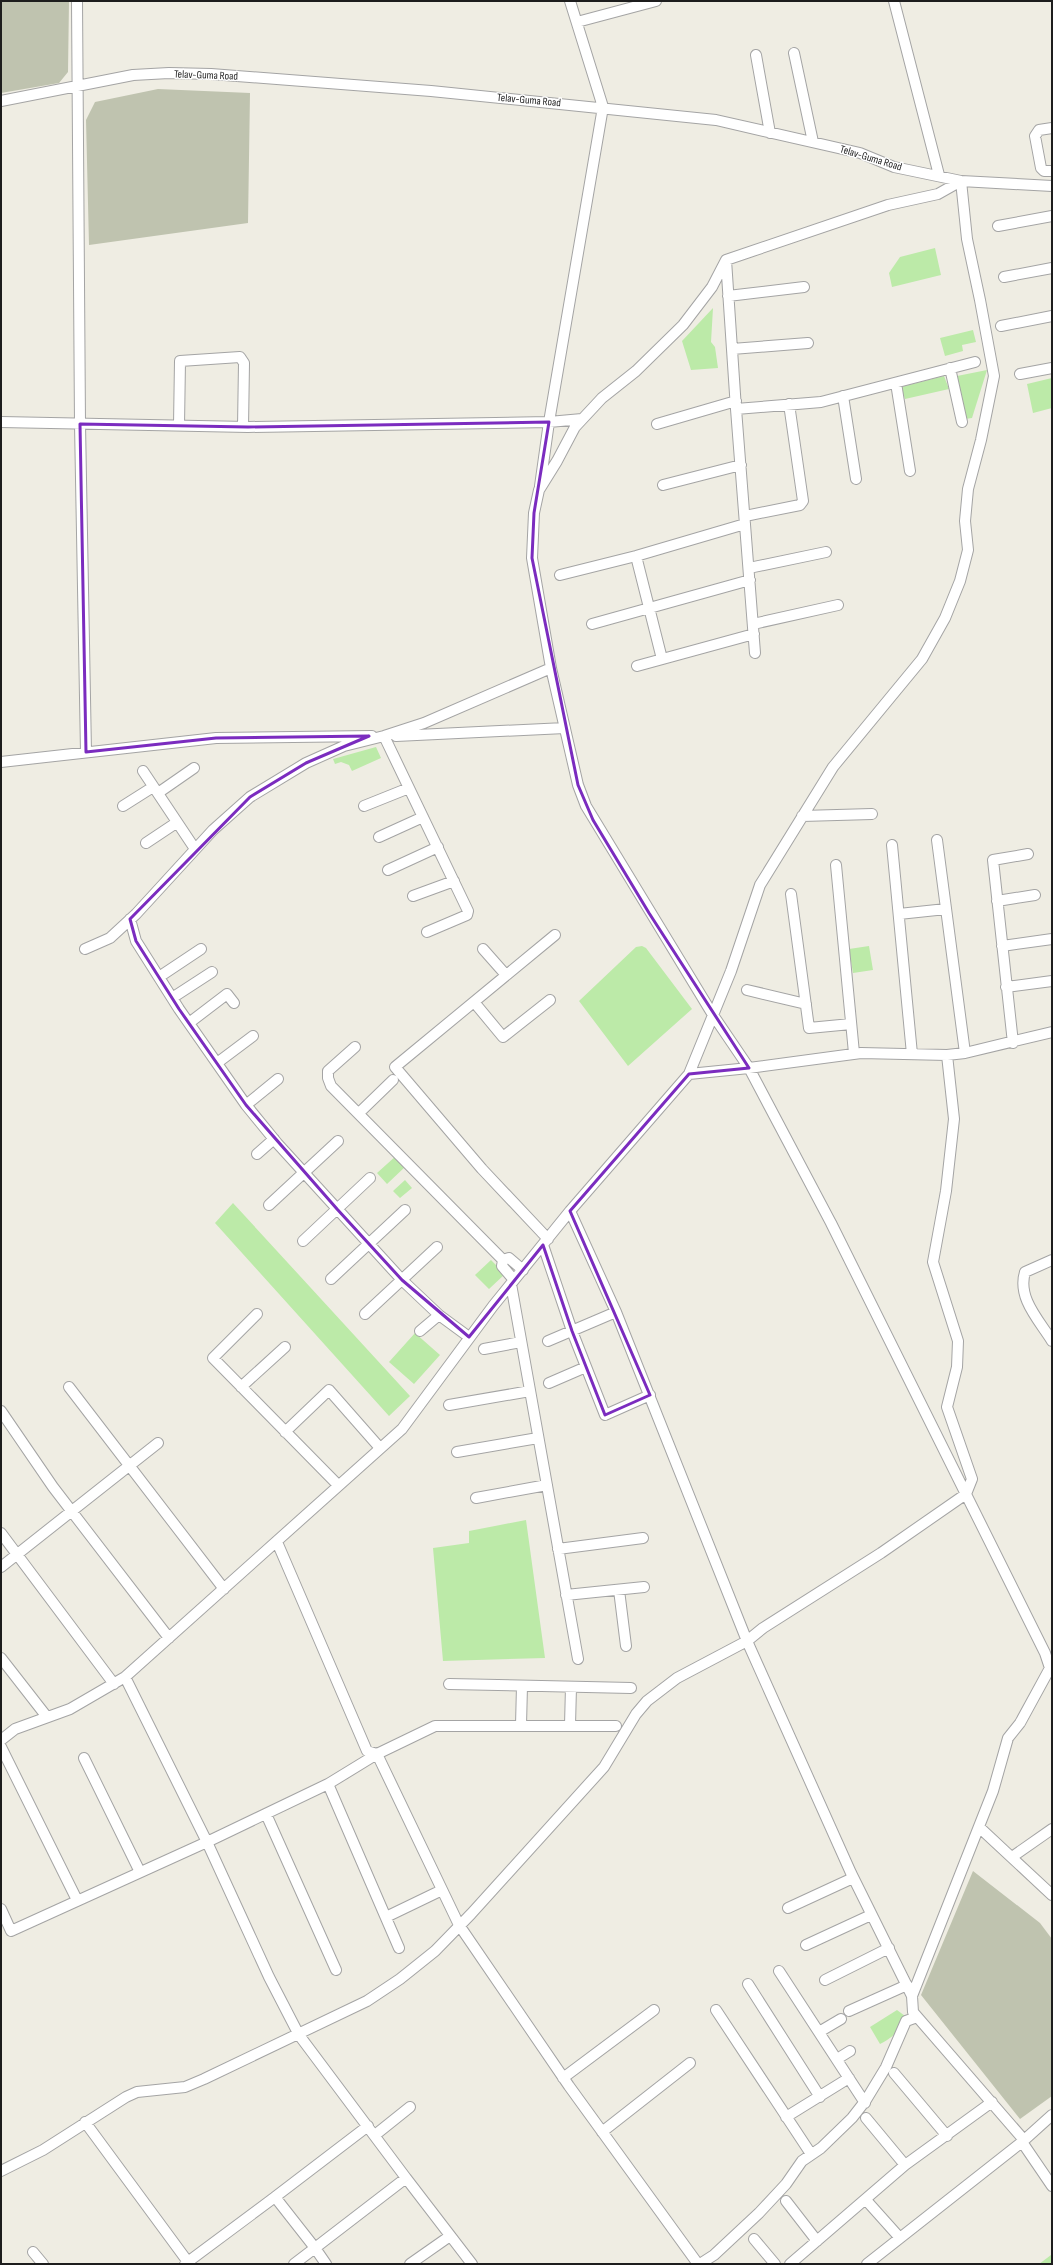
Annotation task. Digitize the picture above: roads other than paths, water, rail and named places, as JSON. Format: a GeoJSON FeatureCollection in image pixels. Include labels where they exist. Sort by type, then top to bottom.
{"type":"FeatureCollection","features":[{"type":"Feature","properties":{"kind":"street"},"geometry":{"type":"LineString","coordinates":[[77,1],[76,86],[80,424],[86,752]]}},
{"type":"Feature","properties":{"kind":"street"},"geometry":{"type":"LineString","coordinates":[[570,1],[603,107],[534,513],[532,558],[551,668],[578,785],[586,806],[713,1015],[750,1068],[831,1223],[1028,1616],[1045,1653],[1050,1668],[1020,1723],[1008,1738],[993,1791],[912,1996]]}},
{"type":"Feature","properties":{"kind":"street"},"geometry":{"type":"LineString","coordinates":[[576,22],[656,1]]}},
{"type":"Feature","properties":{"kind":"street"},"geometry":{"type":"LineString","coordinates":[[894,1],[939,175]]}},
{"type":"Feature","properties":{"kind":"street"},"geometry":{"type":"LineString","coordinates":[[794,53],[813,142]]}},
{"type":"Feature","properties":{"kind":"street"},"geometry":{"type":"LineString","coordinates":[[756,55],[770,132]]}},
{"type":"Feature","properties":{"kind":"street","name":"Telav-Guma Road"},"geometry":{"type":"LineString","coordinates":[[1,101],[133,75],[211,74],[431,91],[603,107],[716,120],[860,153],[894,167],[939,175],[961,181],[1052,186]]}},
{"type":"Feature","properties":{"kind":"street"},"geometry":{"type":"LineString","coordinates":[[1052,128],[1038,130],[1035,136],[1041,168],[1044,171],[1052,171]]}},
{"type":"Feature","properties":{"kind":"street"},"geometry":{"type":"LineString","coordinates":[[1,1740],[15,1729],[70,1709],[125,1678],[402,1429],[469,1337],[570,1211],[689,1074],[731,971],[760,886],[833,768],[922,659],[945,618],[960,581],[968,550],[965,521],[968,489],[981,440],[994,376],[967,239],[961,181],[938,194],[888,205],[726,260],[712,287],[683,325],[636,371],[602,398],[575,427],[558,461],[539,490]]}},
{"type":"Feature","properties":{"kind":"street"},"geometry":{"type":"LineString","coordinates":[[998,226],[1052,216]]}},
{"type":"Feature","properties":{"kind":"street"},"geometry":{"type":"LineString","coordinates":[[726,260],[755,653]]}},
{"type":"Feature","properties":{"kind":"street"},"geometry":{"type":"LineString","coordinates":[[1004,277],[1052,268]]}},
{"type":"Feature","properties":{"kind":"street"},"geometry":{"type":"LineString","coordinates":[[728,296],[804,288]]}},
{"type":"Feature","properties":{"kind":"street"},"geometry":{"type":"LineString","coordinates":[[1001,326],[1052,316]]}},
{"type":"Feature","properties":{"kind":"street"},"geometry":{"type":"LineString","coordinates":[[732,349],[808,343]]}},
{"type":"Feature","properties":{"kind":"street"},"geometry":{"type":"LineString","coordinates":[[179,425],[180,361],[240,357],[244,363],[243,427]]}},
{"type":"Feature","properties":{"kind":"street"},"geometry":{"type":"LineString","coordinates":[[657,424],[736,405],[821,402],[975,362]]}},
{"type":"Feature","properties":{"kind":"street"},"geometry":{"type":"LineString","coordinates":[[950,368],[962,422]]}},
{"type":"Feature","properties":{"kind":"street"},"geometry":{"type":"LineString","coordinates":[[1020,374],[1052,368]]}},
{"type":"Feature","properties":{"kind":"street"},"geometry":{"type":"LineString","coordinates":[[896,383],[910,471]]}},
{"type":"Feature","properties":{"kind":"street"},"geometry":{"type":"LineString","coordinates":[[843,396],[856,478]]}},
{"type":"Feature","properties":{"kind":"street"},"geometry":{"type":"LineString","coordinates":[[560,575],[636,556],[745,520],[800,505],[803,501],[789,404]]}},
{"type":"Feature","properties":{"kind":"street"},"geometry":{"type":"LineString","coordinates":[[1,422],[243,427],[549,422],[582,419]]}},
{"type":"Feature","properties":{"kind":"street"},"geometry":{"type":"LineString","coordinates":[[663,485],[741,465]]}},
{"type":"Feature","properties":{"kind":"street"},"geometry":{"type":"LineString","coordinates":[[749,568],[826,552]]}},
{"type":"Feature","properties":{"kind":"street"},"geometry":{"type":"LineString","coordinates":[[636,556],[662,659]]}},
{"type":"Feature","properties":{"kind":"street"},"geometry":{"type":"LineString","coordinates":[[592,624],[750,580]]}},
{"type":"Feature","properties":{"kind":"street"},"geometry":{"type":"LineString","coordinates":[[637,666],[753,629],[838,605]]}},
{"type":"Feature","properties":{"kind":"street"},"geometry":{"type":"LineString","coordinates":[[85,949],[110,938],[130,919],[195,849],[250,797],[306,763],[344,746],[384,736],[424,723],[551,668]]}},
{"type":"Feature","properties":{"kind":"street"},"geometry":{"type":"LineString","coordinates":[[1,762],[216,738],[384,736],[565,728]]}},
{"type":"Feature","properties":{"kind":"street"},"geometry":{"type":"LineString","coordinates":[[384,736],[468,911],[467,915],[427,932]]}},
{"type":"Feature","properties":{"kind":"street"},"geometry":{"type":"LineString","coordinates":[[123,806],[194,768]]}},
{"type":"Feature","properties":{"kind":"street"},"geometry":{"type":"LineString","coordinates":[[143,771],[176,823],[195,849]]}},
{"type":"Feature","properties":{"kind":"street"},"geometry":{"type":"LineString","coordinates":[[364,806],[409,788]]}},
{"type":"Feature","properties":{"kind":"street"},"geometry":{"type":"LineString","coordinates":[[802,816],[872,814]]}},
{"type":"Feature","properties":{"kind":"street"},"geometry":{"type":"LineString","coordinates":[[379,837],[424,817]]}},
{"type":"Feature","properties":{"kind":"street"},"geometry":{"type":"LineString","coordinates":[[146,843],[176,823]]}},
{"type":"Feature","properties":{"kind":"street"},"geometry":{"type":"LineString","coordinates":[[937,840],[965,1053]]}},
{"type":"Feature","properties":{"kind":"street"},"geometry":{"type":"LineString","coordinates":[[892,844],[912,1054]]}},
{"type":"Feature","properties":{"kind":"street"},"geometry":{"type":"LineString","coordinates":[[388,870],[438,847]]}},
{"type":"Feature","properties":{"kind":"street"},"geometry":{"type":"LineString","coordinates":[[1013,1043],[993,860],[1028,854]]}},
{"type":"Feature","properties":{"kind":"street"},"geometry":{"type":"LineString","coordinates":[[836,865],[854,1054]]}},
{"type":"Feature","properties":{"kind":"street"},"geometry":{"type":"LineString","coordinates":[[413,896],[454,880]]}},
{"type":"Feature","properties":{"kind":"street"},"geometry":{"type":"LineString","coordinates":[[791,894],[809,1028],[851,1024]]}},
{"type":"Feature","properties":{"kind":"street"},"geometry":{"type":"LineString","coordinates":[[997,901],[1035,895]]}},
{"type":"Feature","properties":{"kind":"street"},"geometry":{"type":"LineString","coordinates":[[899,914],[946,909]]}},
{"type":"Feature","properties":{"kind":"street"},"geometry":{"type":"LineString","coordinates":[[130,919],[136,941],[172,998],[246,1105],[274,1139],[402,1280],[439,1315],[469,1337]]}},
{"type":"Feature","properties":{"kind":"street"},"geometry":{"type":"LineString","coordinates":[[554,935],[395,1067],[546,1242],[572,1331],[605,1415],[650,1395]]}},
{"type":"Feature","properties":{"kind":"street"},"geometry":{"type":"LineString","coordinates":[[1002,946],[1052,939]]}},
{"type":"Feature","properties":{"kind":"street"},"geometry":{"type":"LineString","coordinates":[[159,977],[201,949]]}},
{"type":"Feature","properties":{"kind":"street"},"geometry":{"type":"LineString","coordinates":[[483,949],[506,975]]}},
{"type":"Feature","properties":{"kind":"street"},"geometry":{"type":"LineString","coordinates":[[172,998],[212,972]]}},
{"type":"Feature","properties":{"kind":"street"},"geometry":{"type":"LineString","coordinates":[[1006,987],[1052,981]]}},
{"type":"Feature","properties":{"kind":"street"},"geometry":{"type":"LineString","coordinates":[[747,990],[806,1004]]}},
{"type":"Feature","properties":{"kind":"street"},"geometry":{"type":"LineString","coordinates":[[189,1023],[227,994],[234,1003]]}},
{"type":"Feature","properties":{"kind":"street"},"geometry":{"type":"LineString","coordinates":[[474,1002],[503,1037],[550,1000]]}},
{"type":"Feature","properties":{"kind":"street"},"geometry":{"type":"LineString","coordinates":[[689,1074],[750,1068],[854,1054],[947,1055],[965,1053],[1013,1043],[1052,1032]]}},
{"type":"Feature","properties":{"kind":"street"},"geometry":{"type":"LineString","coordinates":[[217,1063],[253,1036]]}},
{"type":"Feature","properties":{"kind":"street"},"geometry":{"type":"LineString","coordinates":[[355,1047],[328,1071],[328,1078],[331,1086],[503,1260]]}},
{"type":"Feature","properties":{"kind":"street"},"geometry":{"type":"LineString","coordinates":[[1,2172],[43,2150],[85,2122],[137,2092],[186,2087],[299,2035],[367,2000],[400,1979],[435,1951],[471,1914],[604,1767],[636,1714],[647,1701],[678,1678],[747,1641],[763,1628],[881,1554],[966,1494],[972,1479],[947,1407],[957,1367],[958,1340],[933,1262],[946,1191],[954,1119],[947,1055]]}},
{"type":"Feature","properties":{"kind":"street"},"geometry":{"type":"LineString","coordinates":[[246,1105],[278,1079]]}},
{"type":"Feature","properties":{"kind":"street"},"geometry":{"type":"LineString","coordinates":[[358,1113],[393,1080]]}},
{"type":"Feature","properties":{"kind":"street"},"geometry":{"type":"LineString","coordinates":[[257,1154],[274,1139]]}},
{"type":"Feature","properties":{"kind":"street"},"geometry":{"type":"LineString","coordinates":[[269,1205],[338,1141]]}},
{"type":"Feature","properties":{"kind":"street"},"geometry":{"type":"LineString","coordinates":[[303,1241],[370,1178]]}},
{"type":"Feature","properties":{"kind":"street"},"geometry":{"type":"LineString","coordinates":[[331,1280],[405,1210]]}},
{"type":"Feature","properties":{"kind":"street"},"geometry":{"type":"LineString","coordinates":[[570,1211],[616,1312],[747,1641],[853,1878],[912,1996],[913,2012],[992,2102],[1023,2141],[1051,2183]]}},
{"type":"Feature","properties":{"kind":"street"},"geometry":{"type":"LineString","coordinates":[[365,1314],[437,1247]]}},
{"type":"Feature","properties":{"kind":"street"},"geometry":{"type":"LineString","coordinates":[[503,1260],[509,1258],[523,1270]]}},
{"type":"Feature","properties":{"kind":"street"},"geometry":{"type":"LineString","coordinates":[[503,1260],[502,1266],[513,1282],[538,1438],[578,1659]]}},
{"type":"Feature","properties":{"kind":"street"},"geometry":{"type":"LineString","coordinates":[[1052,1260],[1025,1272],[1022,1283],[1024,1296],[1052,1341]]}},
{"type":"Feature","properties":{"kind":"street"},"geometry":{"type":"LineString","coordinates":[[548,1341],[616,1312]]}},
{"type":"Feature","properties":{"kind":"street"},"geometry":{"type":"LineString","coordinates":[[257,1314],[213,1358],[338,1485]]}},
{"type":"Feature","properties":{"kind":"street"},"geometry":{"type":"LineString","coordinates":[[420,1331],[439,1315]]}},
{"type":"Feature","properties":{"kind":"street"},"geometry":{"type":"LineString","coordinates":[[484,1349],[522,1342]]}},
{"type":"Feature","properties":{"kind":"street"},"geometry":{"type":"LineString","coordinates":[[241,1387],[285,1347]]}},
{"type":"Feature","properties":{"kind":"street"},"geometry":{"type":"LineString","coordinates":[[549,1383],[586,1367]]}},
{"type":"Feature","properties":{"kind":"street"},"geometry":{"type":"LineString","coordinates":[[69,1387],[224,1589]]}},
{"type":"Feature","properties":{"kind":"street"},"geometry":{"type":"LineString","coordinates":[[285,1432],[329,1390],[380,1448]]}},
{"type":"Feature","properties":{"kind":"street"},"geometry":{"type":"LineString","coordinates":[[449,1405],[530,1391]]}},
{"type":"Feature","properties":{"kind":"street"},"geometry":{"type":"LineString","coordinates":[[1,1411],[71,1512],[169,1638]]}},
{"type":"Feature","properties":{"kind":"street"},"geometry":{"type":"LineString","coordinates":[[457,1452],[538,1438]]}},
{"type":"Feature","properties":{"kind":"street"},"geometry":{"type":"LineString","coordinates":[[1,1567],[158,1443]]}},
{"type":"Feature","properties":{"kind":"street"},"geometry":{"type":"LineString","coordinates":[[476,1498],[547,1485]]}},
{"type":"Feature","properties":{"kind":"street"},"geometry":{"type":"LineString","coordinates":[[1,1533],[114,1684]]}},
{"type":"Feature","properties":{"kind":"street"},"geometry":{"type":"LineString","coordinates":[[558,1549],[643,1538]]}},
{"type":"Feature","properties":{"kind":"street"},"geometry":{"type":"LineString","coordinates":[[277,1542],[359,1737],[366,1751],[377,1754],[459,1925],[563,2078],[699,2264],[714,2255],[759,2213],[786,2184],[802,2161],[852,2118],[865,2103],[886,2067],[906,2021],[917,2016]]}},
{"type":"Feature","properties":{"kind":"street"},"geometry":{"type":"LineString","coordinates":[[566,1595],[644,1587]]}},
{"type":"Feature","properties":{"kind":"street"},"geometry":{"type":"LineString","coordinates":[[619,1590],[626,1646]]}},
{"type":"Feature","properties":{"kind":"street"},"geometry":{"type":"LineString","coordinates":[[1,1658],[47,1717]]}},
{"type":"Feature","properties":{"kind":"street"},"geometry":{"type":"LineString","coordinates":[[125,1678],[207,1842],[269,1977],[299,2035],[472,2264]]}},
{"type":"Feature","properties":{"kind":"street"},"geometry":{"type":"LineString","coordinates":[[449,1684],[631,1688]]}},
{"type":"Feature","properties":{"kind":"street"},"geometry":{"type":"LineString","coordinates":[[521,1725],[522,1686]]}},
{"type":"Feature","properties":{"kind":"street"},"geometry":{"type":"LineString","coordinates":[[570,1725],[571,1687]]}},
{"type":"Feature","properties":{"kind":"street"},"geometry":{"type":"LineString","coordinates":[[1,1909],[11,1931],[266,1814],[328,1784],[377,1754],[435,1726],[616,1726]]}},
{"type":"Feature","properties":{"kind":"street"},"geometry":{"type":"LineString","coordinates":[[1,1747],[77,1900]]}},
{"type":"Feature","properties":{"kind":"street"},"geometry":{"type":"LineString","coordinates":[[84,1758],[140,1872]]}},
{"type":"Feature","properties":{"kind":"street"},"geometry":{"type":"LineString","coordinates":[[328,1784],[399,1948]]}},
{"type":"Feature","properties":{"kind":"street"},"geometry":{"type":"LineString","coordinates":[[266,1814],[336,1970]]}},
{"type":"Feature","properties":{"kind":"street"},"geometry":{"type":"LineString","coordinates":[[979,1827],[1052,1895]]}},
{"type":"Feature","properties":{"kind":"street"},"geometry":{"type":"LineString","coordinates":[[1012,1857],[1052,1829]]}},
{"type":"Feature","properties":{"kind":"street"},"geometry":{"type":"LineString","coordinates":[[788,1908],[853,1878]]}},
{"type":"Feature","properties":{"kind":"street"},"geometry":{"type":"LineString","coordinates":[[386,1917],[442,1890]]}},
{"type":"Feature","properties":{"kind":"street"},"geometry":{"type":"LineString","coordinates":[[806,1945],[871,1915]]}},
{"type":"Feature","properties":{"kind":"street"},"geometry":{"type":"LineString","coordinates":[[825,1980],[888,1948]]}},
{"type":"Feature","properties":{"kind":"street"},"geometry":{"type":"LineString","coordinates":[[779,1971],[865,2103]]}},
{"type":"Feature","properties":{"kind":"street"},"geometry":{"type":"LineString","coordinates":[[748,1984],[820,2096]]}},
{"type":"Feature","properties":{"kind":"street"},"geometry":{"type":"LineString","coordinates":[[849,2011],[907,1985]]}},
{"type":"Feature","properties":{"kind":"street"},"geometry":{"type":"LineString","coordinates":[[563,2078],[654,2010]]}},
{"type":"Feature","properties":{"kind":"street"},"geometry":{"type":"LineString","coordinates":[[716,2010],[811,2154]]}},
{"type":"Feature","properties":{"kind":"street"},"geometry":{"type":"LineString","coordinates":[[819,2032],[841,2019]]}},
{"type":"Feature","properties":{"kind":"street"},"geometry":{"type":"LineString","coordinates":[[836,2059],[850,2051]]}},
{"type":"Feature","properties":{"kind":"street"},"geometry":{"type":"LineString","coordinates":[[602,2132],[690,2064]]}},
{"type":"Feature","properties":{"kind":"street"},"geometry":{"type":"LineString","coordinates":[[894,2073],[947,2136]]}},
{"type":"Feature","properties":{"kind":"street"},"geometry":{"type":"LineString","coordinates":[[786,2117],[849,2078]]}},
{"type":"Feature","properties":{"kind":"street"},"geometry":{"type":"LineString","coordinates":[[790,2264],[905,2165],[992,2102]]}},
{"type":"Feature","properties":{"kind":"street"},"geometry":{"type":"LineString","coordinates":[[375,2135],[410,2107]]}},
{"type":"Feature","properties":{"kind":"street"},"geometry":{"type":"LineString","coordinates":[[867,2264],[1023,2141],[1052,2115]]}},
{"type":"Feature","properties":{"kind":"street"},"geometry":{"type":"LineString","coordinates":[[866,2118],[905,2165]]}},
{"type":"Feature","properties":{"kind":"street"},"geometry":{"type":"LineString","coordinates":[[85,2122],[187,2263],[368,2126]]}},
{"type":"Feature","properties":{"kind":"street"},"geometry":{"type":"LineString","coordinates":[[294,2264],[406,2178]]}},
{"type":"Feature","properties":{"kind":"street"},"geometry":{"type":"LineString","coordinates":[[275,2197],[326,2264]]}},
{"type":"Feature","properties":{"kind":"street"},"geometry":{"type":"LineString","coordinates":[[866,2200],[900,2238]]}},
{"type":"Feature","properties":{"kind":"street"},"geometry":{"type":"LineString","coordinates":[[786,2201],[817,2241]]}},
{"type":"Feature","properties":{"kind":"street"},"geometry":{"type":"LineString","coordinates":[[410,2264],[450,2236]]}},
{"type":"Feature","properties":{"kind":"street"},"geometry":{"type":"LineString","coordinates":[[754,2240],[776,2264]]}},
{"type":"Feature","properties":{"kind":"street"},"geometry":{"type":"LineString","coordinates":[[33,2252],[43,2264]]}}]}
